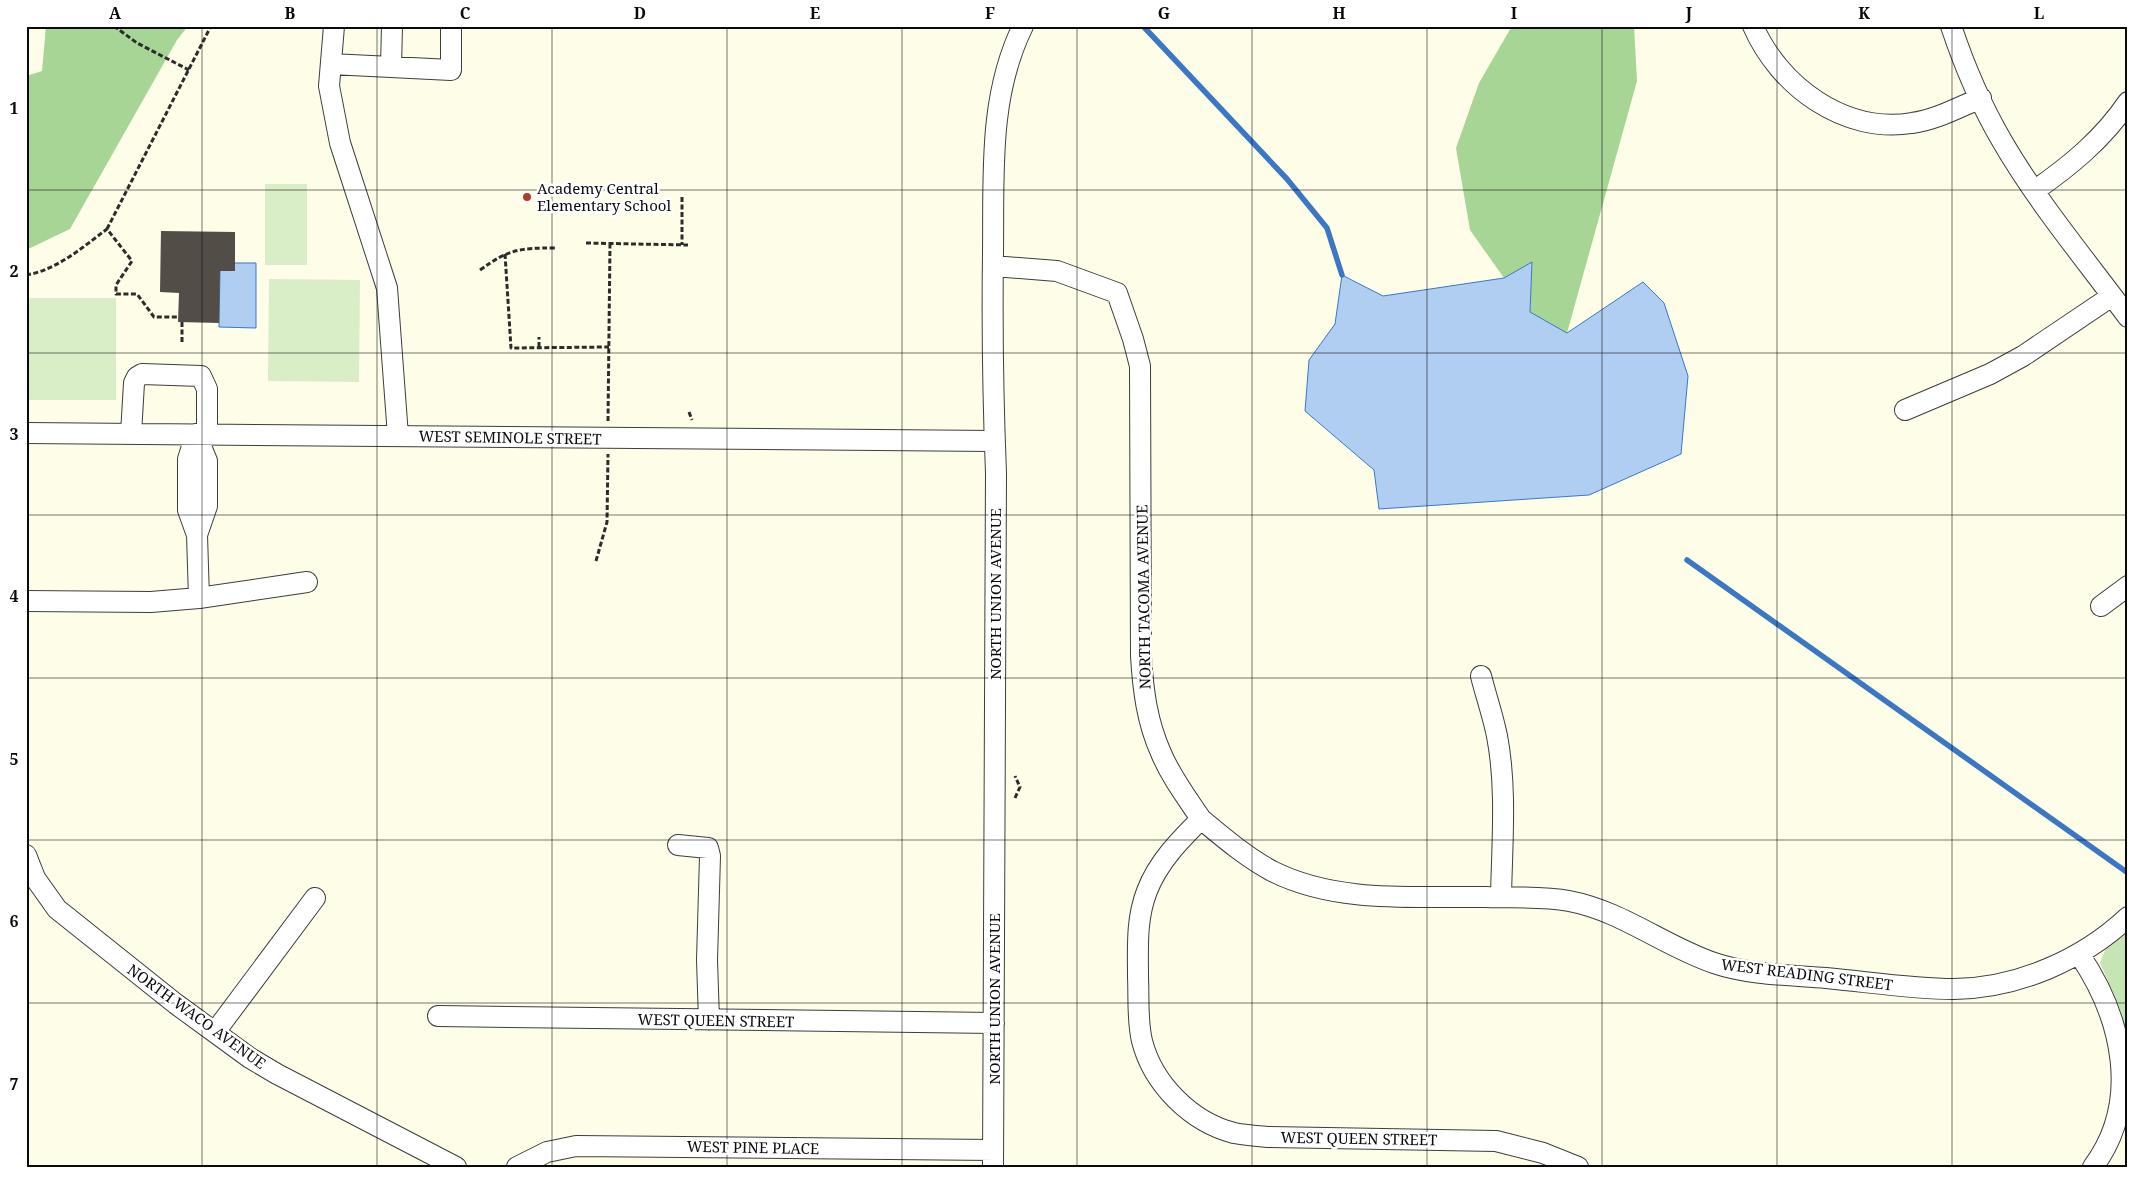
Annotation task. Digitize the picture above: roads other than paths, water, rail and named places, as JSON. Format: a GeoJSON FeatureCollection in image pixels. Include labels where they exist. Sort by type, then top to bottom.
{"type":"FeatureCollection","features":[{"type":"Feature","properties":{"kind":"street"},"geometry":{"type":"LineString","coordinates":[[334,26],[329,86],[340,143],[387,288],[398,436]]}},
{"type":"Feature","properties":{"kind":"street"},"geometry":{"type":"LineString","coordinates":[[391,67],[392,26]]}},
{"type":"Feature","properties":{"kind":"street"},"geometry":{"type":"LineString","coordinates":[[331,64],[451,70],[451,26]]}},
{"type":"Feature","properties":{"kind":"street","name":"NORTH UNION AVENUE"},"geometry":{"type":"LineString","coordinates":[[993,1158],[994,152],[998,101],[1011,52],[1023,26]]}},
{"type":"Feature","properties":{"kind":"street"},"geometry":{"type":"LineString","coordinates":[[1753,26],[1758,39],[1779,69],[1793,84],[1812,98],[1841,114],[1882,123],[1912,123],[1926,120],[1981,98]]}},
{"type":"Feature","properties":{"kind":"street"},"geometry":{"type":"LineString","coordinates":[[1951,26],[1957,46],[2001,140],[2034,191],[2128,317]]}},
{"type":"Feature","properties":{"kind":"street"},"geometry":{"type":"LineString","coordinates":[[2034,191],[2090,148],[2113,124],[2128,102]]}},
{"type":"Feature","properties":{"kind":"street","name":"NORTH TACOMA AVENUE"},"geometry":{"type":"LineString","coordinates":[[993,266],[1056,271],[1117,293],[1137,355],[1141,387],[1141,656],[1143,689],[1151,728],[1161,754],[1201,819]]}},
{"type":"Feature","properties":{"kind":"street"},"geometry":{"type":"LineString","coordinates":[[1905,410],[1990,374],[2023,356],[2112,296]]}},
{"type":"Feature","properties":{"kind":"street"},"geometry":{"type":"LineString","coordinates":[[131,434],[134,383],[137,377],[142,374],[201,376],[207,388],[201,434],[207,461],[207,506],[197,535],[199,598]]}},
{"type":"Feature","properties":{"kind":"street","name":"WEST SEMINOLE STREET"},"geometry":{"type":"LineString","coordinates":[[26,433],[994,440]]}},
{"type":"Feature","properties":{"kind":"street"},"geometry":{"type":"LineString","coordinates":[[26,601],[151,602],[199,598],[307,582]]}},
{"type":"Feature","properties":{"kind":"street"},"geometry":{"type":"LineString","coordinates":[[2101,606],[2128,586]]}},
{"type":"Feature","properties":{"kind":"street"},"geometry":{"type":"LineString","coordinates":[[1481,676],[1497,737],[1499,754],[1503,805],[1501,898]]}},
{"type":"Feature","properties":{"kind":"street","name":"WEST READING STREET"},"geometry":{"type":"LineString","coordinates":[[1201,819],[1238,851],[1257,863],[1292,880],[1314,886],[1362,895],[1553,899],[1587,905],[1638,926],[1680,949],[1711,962],[1740,969],[1791,975],[1927,988],[1978,987],[2023,977],[2079,954],[2113,931],[2128,917]]}},
{"type":"Feature","properties":{"kind":"street","name":"WEST QUEEN STREET"},"geometry":{"type":"LineString","coordinates":[[1201,819],[1166,856],[1156,871],[1147,889],[1139,918],[1139,1020],[1145,1051],[1158,1076],[1184,1106],[1209,1123],[1234,1133],[1268,1137],[1496,1141],[1542,1153],[1578,1167]]}},
{"type":"Feature","properties":{"kind":"street"},"geometry":{"type":"LineString","coordinates":[[678,845],[708,848],[710,856],[711,880],[707,960],[709,1020]]}},
{"type":"Feature","properties":{"kind":"street","name":"NORTH WACO AVENUE"},"geometry":{"type":"LineString","coordinates":[[26,855],[35,878],[57,909],[250,1058],[277,1074],[456,1167]]}},
{"type":"Feature","properties":{"kind":"street"},"geometry":{"type":"LineString","coordinates":[[215,1032],[315,898]]}},
{"type":"Feature","properties":{"kind":"street"},"geometry":{"type":"LineString","coordinates":[[2079,954],[2095,978],[2110,1015],[2119,1048],[2123,1073],[2116,1121],[2107,1145],[2093,1167]]}},
{"type":"Feature","properties":{"kind":"street","name":"WEST QUEEN STREET"},"geometry":{"type":"LineString","coordinates":[[438,1016],[994,1023]]}},
{"type":"Feature","properties":{"kind":"street","name":"WEST PINE PLACE"},"geometry":{"type":"LineString","coordinates":[[517,1167],[548,1152],[576,1146],[993,1158]]}},
{"type":"Feature","properties":{"kind":"water"},"geometry":{"type":"Polygon","coordinates":[[[1532,262],[1530,312],[1567,333],[1643,282],[1664,303],[1688,376],[1681,454],[1589,495],[1379,509],[1374,470],[1305,411],[1309,360],[1335,324],[1342,275],[1383,296],[1504,278],[1532,262]]]}},
{"type":"Feature","properties":{"kind":"water"},"geometry":{"type":"Polygon","coordinates":[[[235,263],[256,263],[256,328],[219,327],[220,271],[235,263]]]}},
{"type":"Feature","properties":{"kind":"waterway"},"geometry":{"type":"LineString","coordinates":[[1143,26],[1287,179],[1327,228],[1342,275]]}},
{"type":"Feature","properties":{"kind":"waterway"},"geometry":{"type":"LineString","coordinates":[[1687,560],[2128,873]]}},
{"type":"Feature","properties":{"kind":"place","name":"Academy Central Elementary School"},"geometry":{"type":"Point","coordinates":[527,197]}}]}
